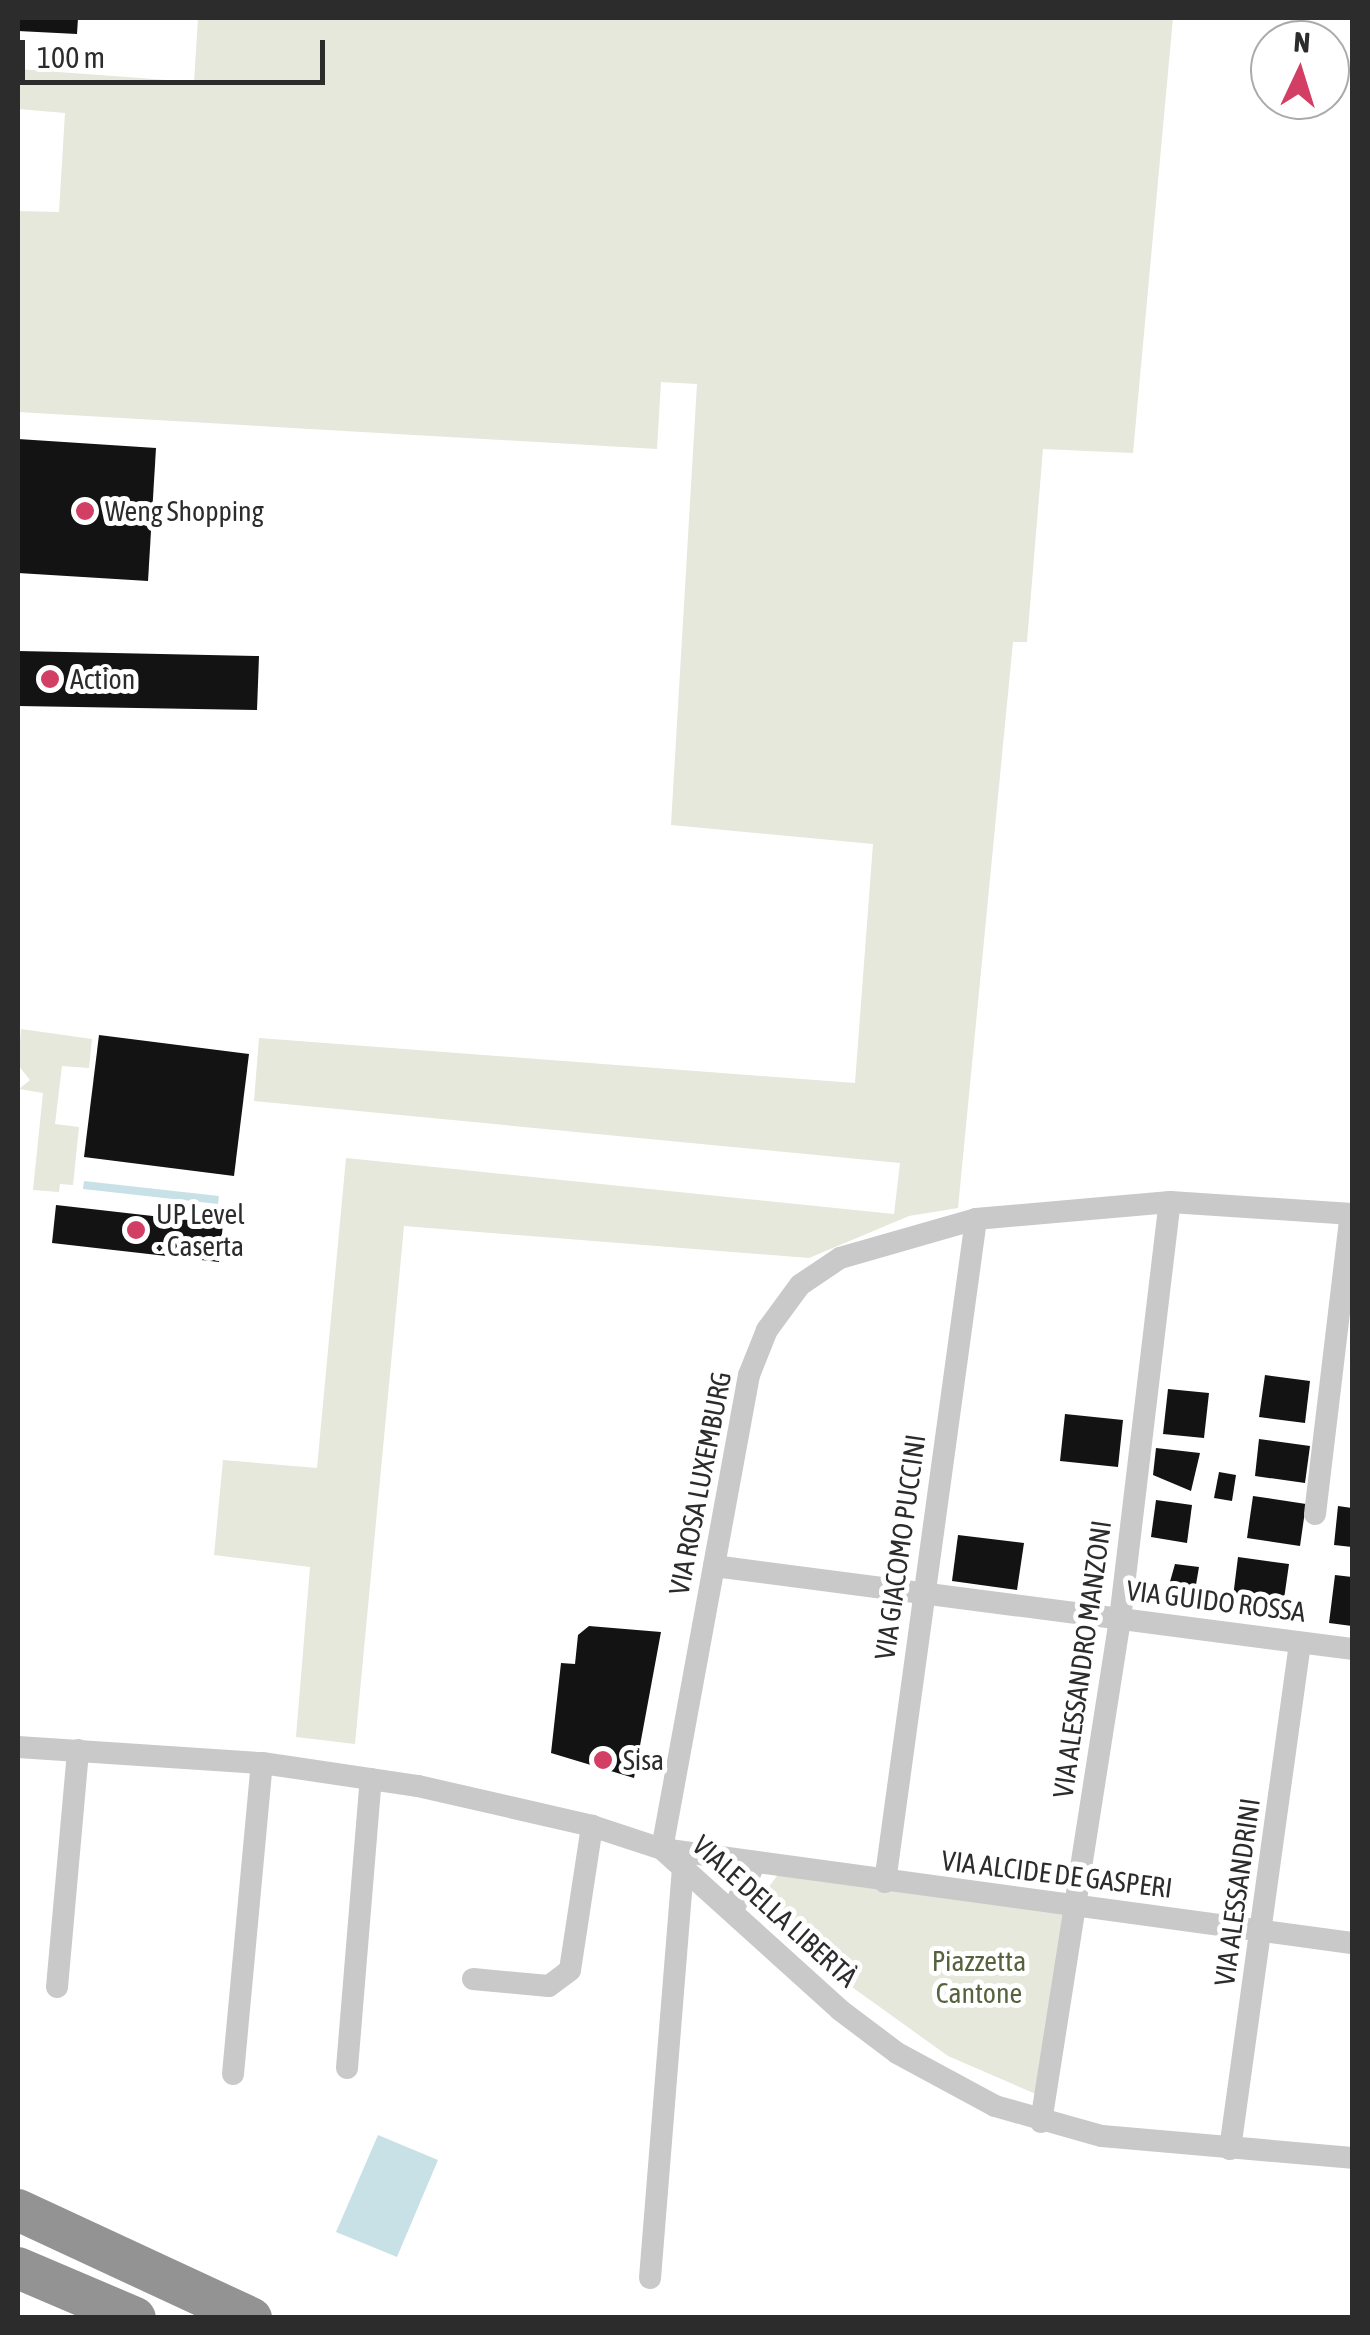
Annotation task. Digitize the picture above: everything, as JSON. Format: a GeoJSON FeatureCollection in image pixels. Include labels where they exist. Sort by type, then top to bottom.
{"type":"FeatureCollection","features":[{"type":"Feature","properties":{"kind":"highway"},"geometry":{"type":"LineString","coordinates":[[18,2210],[234,2310]]}},
{"type":"Feature","properties":{"kind":"highway"},"geometry":{"type":"LineString","coordinates":[[18,2231],[234,2310]]}},
{"type":"Feature","properties":{"kind":"highway"},"geometry":{"type":"LineString","coordinates":[[18,2268],[135,2318]]}},
{"type":"Feature","properties":{"kind":"street","name":"VIA ROSA LUXEMBURG"},"geometry":{"type":"LineString","coordinates":[[662,1849],[749,1375],[767,1330],[800,1285],[840,1258],[976,1219],[1170,1202],[1352,1214]]}},
{"type":"Feature","properties":{"kind":"street","name":"VIA ALESSANDRO MANZONI"},"geometry":{"type":"LineString","coordinates":[[1041,2122],[1120,1619],[1170,1202]]}},
{"type":"Feature","properties":{"kind":"street"},"geometry":{"type":"LineString","coordinates":[[1315,1514],[1352,1214]]}},
{"type":"Feature","properties":{"kind":"street","name":"VIA GIACOMO PUCCINI"},"geometry":{"type":"LineString","coordinates":[[885,1882],[976,1219]]}},
{"type":"Feature","properties":{"kind":"street","name":"VIA GUIDO ROSSA"},"geometry":{"type":"LineString","coordinates":[[714,1566],[1352,1649]]}},
{"type":"Feature","properties":{"kind":"street","name":"VIA ALESSANDRINI"},"geometry":{"type":"LineString","coordinates":[[1230,2149],[1300,1643]]}},
{"type":"Feature","properties":{"kind":"street","name":"VIALE DELLA LIBERTÀ"},"geometry":{"type":"LineString","coordinates":[[18,1747],[262,1764],[371,1779],[592,1826],[662,1849],[896,2053],[1041,2122],[1230,2149],[1352,2158]]}},
{"type":"Feature","properties":{"kind":"street"},"geometry":{"type":"LineString","coordinates":[[56,1986],[78,1750]]}},
{"type":"Feature","properties":{"kind":"street"},"geometry":{"type":"LineString","coordinates":[[233,2074],[262,1764]]}},
{"type":"Feature","properties":{"kind":"street"},"geometry":{"type":"LineString","coordinates":[[348,2068],[371,1779]]}},
{"type":"Feature","properties":{"kind":"street"},"geometry":{"type":"LineString","coordinates":[[473,1979],[549,1986],[570,1970],[592,1826]]}},
{"type":"Feature","properties":{"kind":"street","name":"VIA ALCIDE DE GASPERI"},"geometry":{"type":"LineString","coordinates":[[662,1849],[754,1865],[1352,1943]]}},
{"type":"Feature","properties":{"kind":"street"},"geometry":{"type":"LineString","coordinates":[[733,1910],[754,1865]]}},
{"type":"Feature","properties":{"kind":"street"},"geometry":{"type":"LineString","coordinates":[[650,2278],[683,1866]]}},
{"type":"Feature","properties":{"kind":"green space"},"geometry":{"type":"Polygon","coordinates":[[[198,18],[1173,18],[1133,453],[1043,449],[1027,642],[1013,642],[958,1208],[909,1216],[809,1258],[404,1226],[355,1744],[296,1737],[310,1567],[214,1555],[223,1460],[317,1468],[346,1158],[894,1214],[900,1163],[254,1101],[259,1038],[855,1083],[873,844],[671,825],[697,384],[661,382],[657,449],[18,412],[18,211],[59,212],[65,113],[18,109],[18,69],[194,82],[198,18]]]}},
{"type":"Feature","properties":{"kind":"green space"},"geometry":{"type":"Polygon","coordinates":[[[21,1029],[92,1039],[89,1068],[62,1066],[55,1124],[79,1127],[73,1185],[60,1184],[59,1192],[33,1190],[43,1093],[19,1089],[30,1080],[18,1065],[21,1029]]]}},
{"type":"Feature","properties":{"kind":"green space","name":"Piazzetta Cantone"},"geometry":{"type":"Polygon","coordinates":[[[782,1869],[1076,1907],[1045,2098],[948,2056],[845,1982],[760,1899],[782,1869]]]}},
{"type":"Feature","properties":{"kind":"water"},"geometry":{"type":"Polygon","coordinates":[[[84,1181],[219,1196],[218,1204],[83,1189],[84,1181]]]}},
{"type":"Feature","properties":{"kind":"water"},"geometry":{"type":"Polygon","coordinates":[[[378,2135],[438,2160],[397,2257],[336,2232],[378,2135]]]}},
{"type":"Feature","properties":{"kind":"building"},"geometry":{"type":"Polygon","coordinates":[[[18,18],[78,18],[77,34],[18,31],[18,18]]]}},
{"type":"Feature","properties":{"kind":"building","name":"Weng Shopping"},"geometry":{"type":"Polygon","coordinates":[[[18,439],[156,448],[148,581],[18,573],[18,439]]]}},
{"type":"Feature","properties":{"kind":"building"},"geometry":{"type":"Polygon","coordinates":[[[18,651],[259,656],[257,710],[18,706],[18,651]]]}},
{"type":"Feature","properties":{"kind":"building"},"geometry":{"type":"Polygon","coordinates":[[[99,1035],[249,1054],[234,1176],[84,1157],[99,1035]]]}},
{"type":"Feature","properties":{"kind":"building"},"geometry":{"type":"Polygon","coordinates":[[[56,1205],[223,1224],[219,1262],[52,1243],[56,1205]]]}},
{"type":"Feature","properties":{"kind":"building"},"geometry":{"type":"Polygon","coordinates":[[[1265,1375],[1310,1381],[1305,1423],[1259,1417],[1265,1375]]]}},
{"type":"Feature","properties":{"kind":"building"},"geometry":{"type":"Polygon","coordinates":[[[1168,1389],[1209,1393],[1204,1438],[1163,1434],[1168,1389]]]}},
{"type":"Feature","properties":{"kind":"building"},"geometry":{"type":"Polygon","coordinates":[[[1065,1414],[1123,1420],[1118,1467],[1060,1461],[1065,1414]]]}},
{"type":"Feature","properties":{"kind":"building"},"geometry":{"type":"Polygon","coordinates":[[[1259,1439],[1310,1446],[1305,1483],[1255,1476],[1259,1439]]]}},
{"type":"Feature","properties":{"kind":"building"},"geometry":{"type":"Polygon","coordinates":[[[1156,1448],[1200,1453],[1191,1491],[1153,1475],[1156,1448]]]}},
{"type":"Feature","properties":{"kind":"building"},"geometry":{"type":"Polygon","coordinates":[[[1219,1472],[1236,1475],[1232,1501],[1214,1498],[1219,1472]]]}},
{"type":"Feature","properties":{"kind":"building"},"geometry":{"type":"Polygon","coordinates":[[[1253,1496],[1306,1504],[1300,1546],[1247,1538],[1253,1496]]]}},
{"type":"Feature","properties":{"kind":"building"},"geometry":{"type":"Polygon","coordinates":[[[1156,1500],[1192,1505],[1187,1543],[1151,1537],[1156,1500]]]}},
{"type":"Feature","properties":{"kind":"building"},"geometry":{"type":"Polygon","coordinates":[[[1338,1506],[1352,1508],[1352,1547],[1334,1545],[1338,1506]]]}},
{"type":"Feature","properties":{"kind":"building"},"geometry":{"type":"Polygon","coordinates":[[[958,1535],[1024,1543],[1017,1590],[952,1581],[958,1535]]]}},
{"type":"Feature","properties":{"kind":"building"},"geometry":{"type":"Polygon","coordinates":[[[1238,1557],[1289,1564],[1281,1620],[1231,1613],[1238,1557]]]}},
{"type":"Feature","properties":{"kind":"building"},"geometry":{"type":"Polygon","coordinates":[[[1175,1564],[1199,1567],[1192,1608],[1164,1603],[1175,1564]]]}},
{"type":"Feature","properties":{"kind":"building"},"geometry":{"type":"Polygon","coordinates":[[[1335,1575],[1352,1577],[1352,1626],[1329,1623],[1335,1575]]]}},
{"type":"Feature","properties":{"kind":"building"},"geometry":{"type":"Polygon","coordinates":[[[589,1626],[661,1632],[634,1778],[551,1753],[561,1663],[575,1664],[578,1635],[589,1626]]]}},
{"type":"Feature","properties":{"kind":"place","name":"Weng Shopping"},"geometry":{"type":"Point","coordinates":[85,511]}},
{"type":"Feature","properties":{"kind":"place","name":"Action"},"geometry":{"type":"Point","coordinates":[50,679]}},
{"type":"Feature","properties":{"kind":"place","name":"UP Level - Caserta"},"geometry":{"type":"Point","coordinates":[136,1230]}},
{"type":"Feature","properties":{"kind":"place","name":"Sisa"},"geometry":{"type":"Point","coordinates":[603,1760]}}]}
